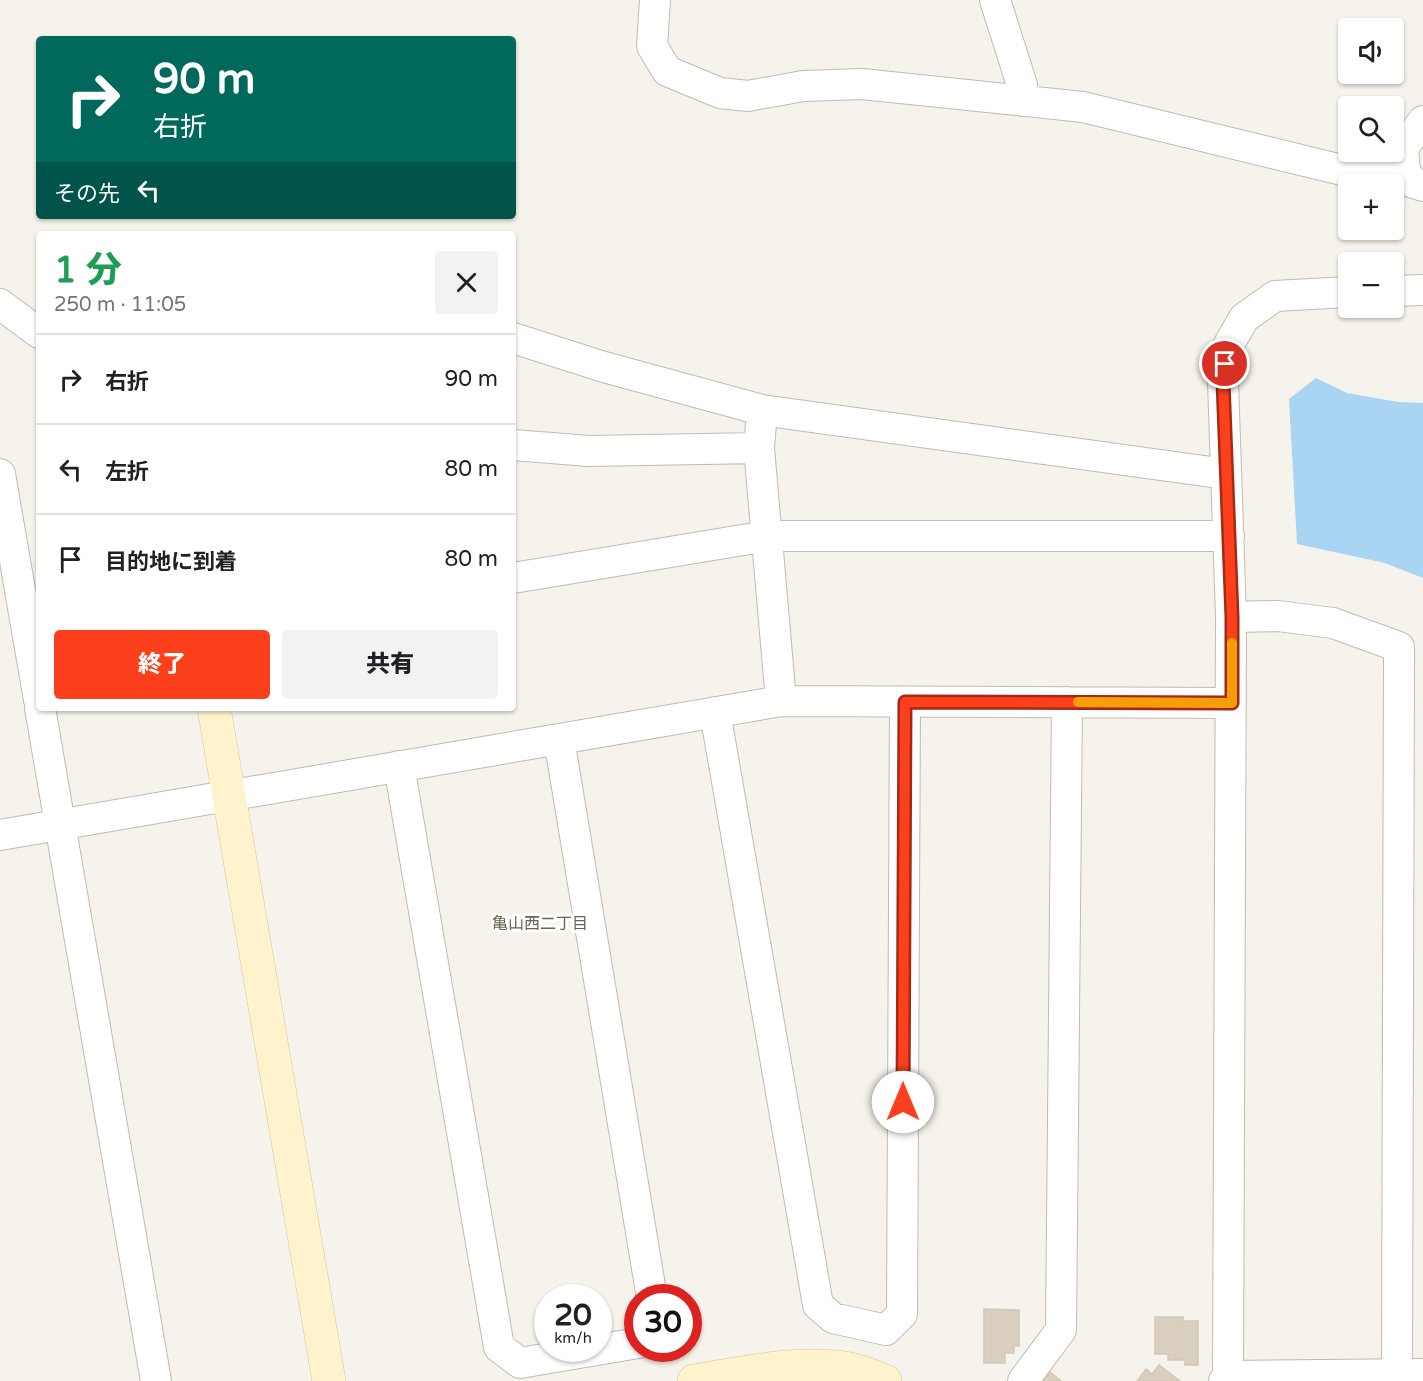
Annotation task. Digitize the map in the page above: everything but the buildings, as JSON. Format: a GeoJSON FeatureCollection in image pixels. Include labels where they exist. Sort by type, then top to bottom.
{"type":"FeatureCollection","features":[{"type":"Feature","properties":{"kind":"street"},"geometry":{"type":"LineString","coordinates":[[655,0],[652,46],[667,70],[720,93],[748,96],[803,86],[862,84],[1083,107],[1350,172],[1414,178],[1403,148],[1423,121]]}},
{"type":"Feature","properties":{"kind":"street"},"geometry":{"type":"LineString","coordinates":[[995,0],[1022,85],[1023,101]]}},
{"type":"Feature","properties":{"kind":"street"},"geometry":{"type":"LineString","coordinates":[[1404,291],[1423,290]]}},
{"type":"Feature","properties":{"kind":"street"},"geometry":{"type":"LineString","coordinates":[[1232,617],[1278,616],[1333,623],[1411,652],[1410,1374],[1226,1378],[1232,617],[1223,381],[1228,346],[1244,318],[1275,297],[1338,293]]}},
{"type":"Feature","properties":{"kind":"street"},"geometry":{"type":"LineString","coordinates":[[0,304],[36,331]]}},
{"type":"Feature","properties":{"kind":"street"},"geometry":{"type":"LineString","coordinates":[[516,339],[604,367],[762,410],[1226,474]]}},
{"type":"Feature","properties":{"kind":"street"},"geometry":{"type":"LineString","coordinates":[[762,410],[759,448],[781,701]]}},
{"type":"Feature","properties":{"kind":"street"},"geometry":{"type":"LineString","coordinates":[[516,445],[589,451],[759,448]]}},
{"type":"Feature","properties":{"kind":"street"},"geometry":{"type":"LineString","coordinates":[[0,474],[36,683]]}},
{"type":"Feature","properties":{"kind":"street"},"geometry":{"type":"LineString","coordinates":[[516,578],[767,536],[1229,536]]}},
{"type":"Feature","properties":{"kind":"street"},"geometry":{"type":"LineString","coordinates":[[0,835],[781,701],[1232,703]]}},
{"type":"Feature","properties":{"kind":"street"},"geometry":{"type":"LineString","coordinates":[[715,712],[818,1305],[833,1318],[886,1330],[902,1314],[905,702]]}},
{"type":"Feature","properties":{"kind":"street"},"geometry":{"type":"LineString","coordinates":[[1023,1381],[1061,1330],[1067,702]]}},
{"type":"Feature","properties":{"kind":"street"},"geometry":{"type":"LineString","coordinates":[[41,711],[156,1381]]}},
{"type":"Feature","properties":{"kind":"street"},"geometry":{"type":"LineString","coordinates":[[215,711],[329,1381]]}},
{"type":"Feature","properties":{"kind":"street"},"geometry":{"type":"LineString","coordinates":[[559,739],[650,1284]]}},
{"type":"Feature","properties":{"kind":"street"},"geometry":{"type":"LineString","coordinates":[[399,766],[499,1347],[520,1363],[624,1345]]}},
{"type":"Feature","properties":{"kind":"street"},"geometry":{"type":"LineString","coordinates":[[694,1381],[774,1369],[816,1366],[851,1369],[885,1381]]}},
{"type":"Feature","properties":{"kind":"water"},"geometry":{"type":"Polygon","coordinates":[[[1316,378],[1347,393],[1398,402],[1423,403],[1423,578],[1385,563],[1297,544],[1289,399],[1316,378]]]}},
{"type":"Feature","properties":{"kind":"slow traffic"},"geometry":{"type":"LineString","coordinates":[[1078,702],[1232,703],[1232,643]]}},
{"type":"Feature","properties":{"kind":"district","name":"亀山西二丁目"},"geometry":{"type":"Point","coordinates":[540,923]}},
{"type":"Feature","properties":{"kind":"route"},"geometry":{"type":"LineString","coordinates":[[903,1102],[905,702],[1232,703],[1232,617],[1223,381],[1225,364]]}}]}
